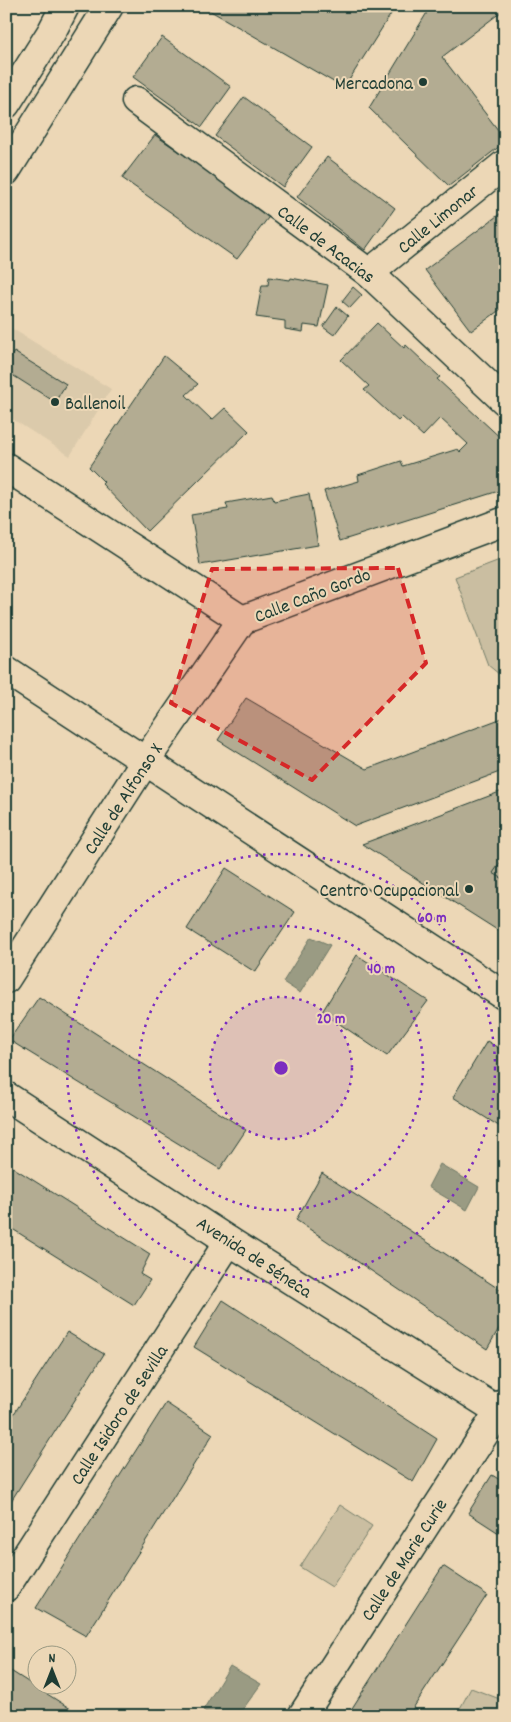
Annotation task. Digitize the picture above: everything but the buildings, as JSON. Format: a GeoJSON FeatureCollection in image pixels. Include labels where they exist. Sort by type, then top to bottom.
{"type":"FeatureCollection","features":[{"type":"Feature","properties":{"kind":"street"},"geometry":{"type":"LineString","coordinates":[[6,104],[52,31],[65,6]]}},
{"type":"Feature","properties":{"kind":"street"},"geometry":{"type":"LineString","coordinates":[[6,171],[109,6]]}},
{"type":"Feature","properties":{"kind":"street","name":"Calle de Acacias"},"geometry":{"type":"LineString","coordinates":[[136,101],[369,272],[505,401]]}},
{"type":"Feature","properties":{"kind":"street","name":"Calle Limonar"},"geometry":{"type":"LineString","coordinates":[[369,272],[505,164]]}},
{"type":"Feature","properties":{"kind":"street","name":"Calle Caño Gordo"},"geometry":{"type":"LineString","coordinates":[[6,466],[242,620],[505,521]]}},
{"type":"Feature","properties":{"kind":"street","name":"Calle de Alfonso X"},"geometry":{"type":"LineString","coordinates":[[6,979],[146,760],[242,620]]}},
{"type":"Feature","properties":{"kind":"street"},"geometry":{"type":"LineString","coordinates":[[6,670],[505,996]]}},
{"type":"Feature","properties":{"kind":"street","name":"Avenida de Séneca"},"geometry":{"type":"LineString","coordinates":[[6,1096],[229,1240],[503,1409]]}},
{"type":"Feature","properties":{"kind":"street","name":"Calle Isidoro de Sevilla"},"geometry":{"type":"LineString","coordinates":[[6,1587],[229,1240]]}},
{"type":"Feature","properties":{"kind":"street","name":"Calle de Marie Curie"},"geometry":{"type":"LineString","coordinates":[[302,1716],[503,1409]]}},
{"type":"Feature","properties":{"kind":"highlighted area"},"geometry":{"type":"Polygon","coordinates":[[[398,568],[426,663],[312,780],[171,703],[212,569],[398,568]]]}},
{"type":"Feature","properties":{"kind":"shaded area","name":"Ballenoil"},"geometry":{"type":"Polygon","coordinates":[[[6,325],[111,389],[70,456],[6,415],[6,325]]]}},
{"type":"Feature","properties":{"kind":"shaded area"},"geometry":{"type":"Polygon","coordinates":[[[505,558],[505,679],[488,665],[455,577],[505,558]]]}},
{"type":"Feature","properties":{"kind":"shaded area"},"geometry":{"type":"Polygon","coordinates":[[[311,937],[330,945],[300,993],[283,982],[311,937]]]}},
{"type":"Feature","properties":{"kind":"shaded area"},"geometry":{"type":"Polygon","coordinates":[[[440,1164],[479,1187],[467,1210],[428,1187],[440,1164]]]}},
{"type":"Feature","properties":{"kind":"shaded area"},"geometry":{"type":"Polygon","coordinates":[[[340,1505],[372,1526],[332,1587],[300,1567],[340,1505]]]}},
{"type":"Feature","properties":{"kind":"shaded area"},"geometry":{"type":"Polygon","coordinates":[[[230,1666],[261,1684],[238,1716],[213,1716],[203,1710],[230,1666]]]}},
{"type":"Feature","properties":{"kind":"shaded area"},"geometry":{"type":"Polygon","coordinates":[[[471,1688],[505,1701],[505,1716],[460,1716],[457,1714],[471,1688]]]}},
{"type":"Feature","properties":{"kind":"place","name":"Mercadona"},"geometry":{"type":"Point","coordinates":[423,82]}},
{"type":"Feature","properties":{"kind":"place","name":"Ballenoil"},"geometry":{"type":"Point","coordinates":[55,402]}},
{"type":"Feature","properties":{"kind":"place","name":"Centro Ocupacional"},"geometry":{"type":"Point","coordinates":[469,889]}}]}
